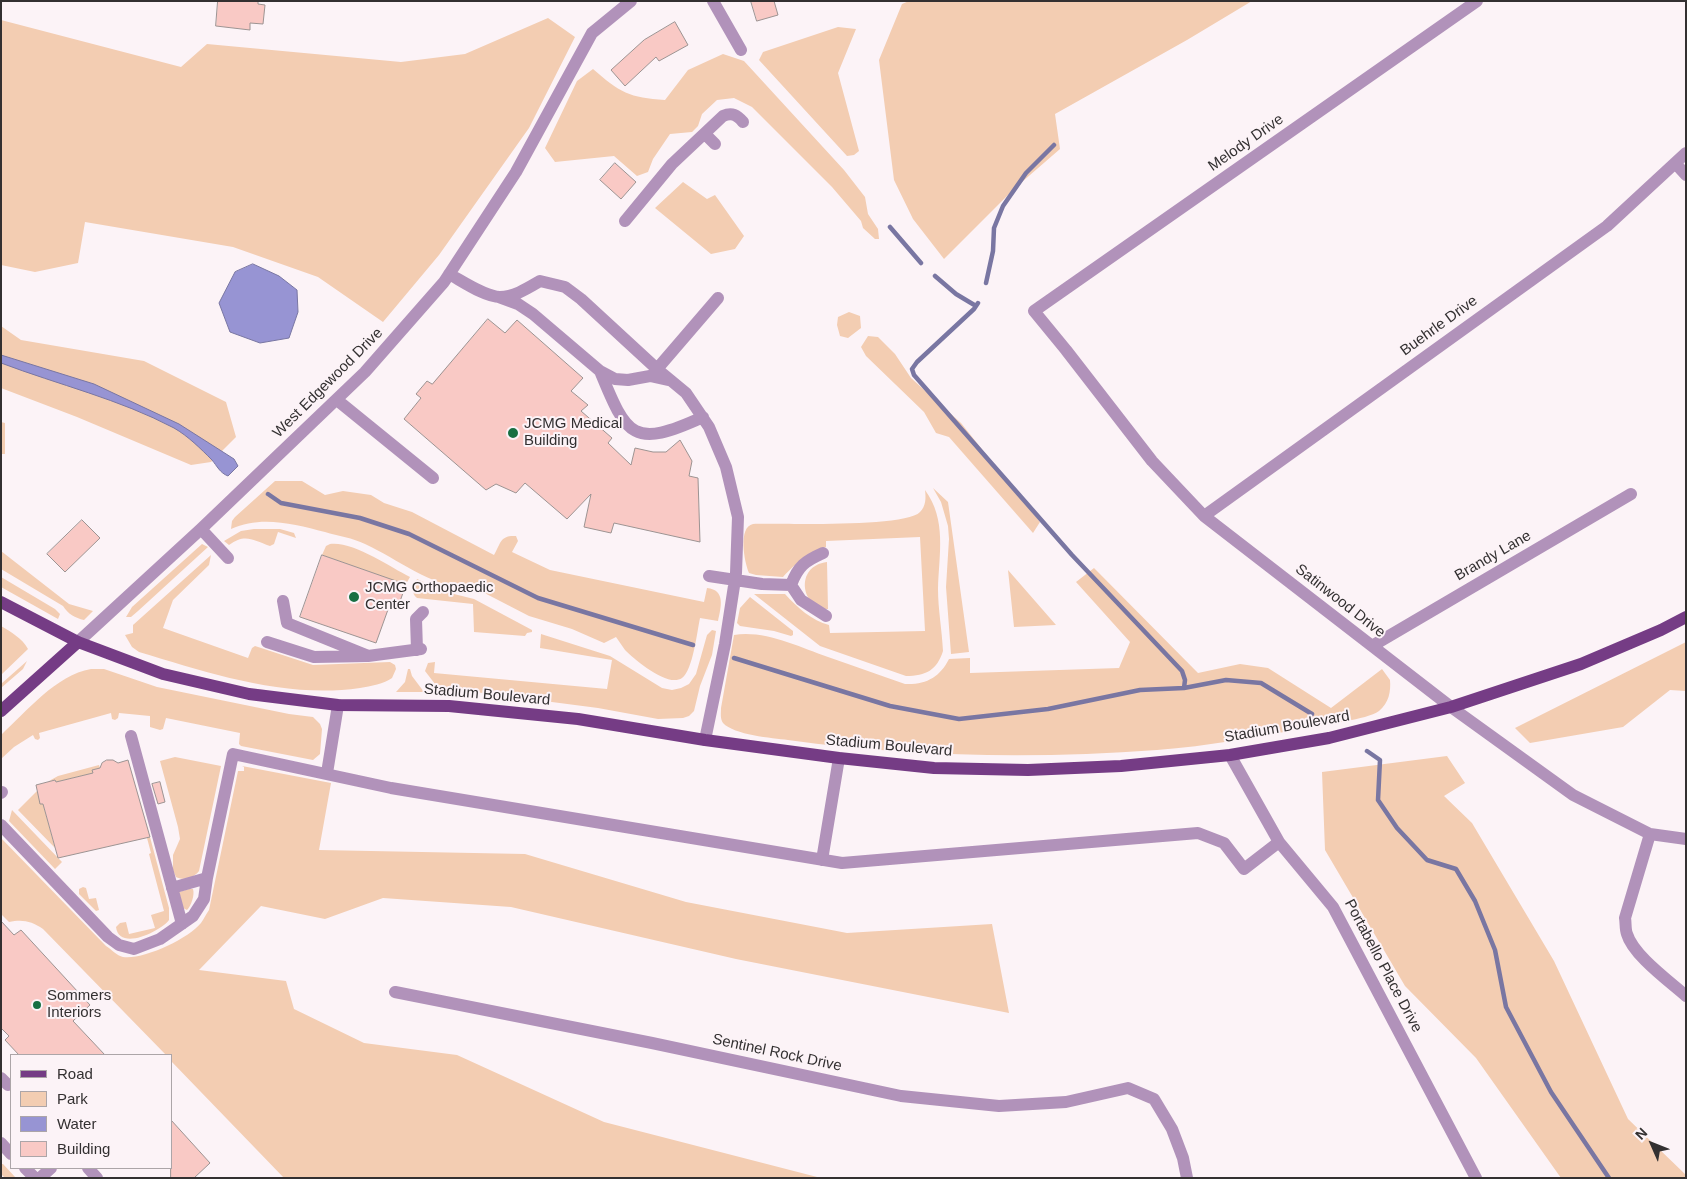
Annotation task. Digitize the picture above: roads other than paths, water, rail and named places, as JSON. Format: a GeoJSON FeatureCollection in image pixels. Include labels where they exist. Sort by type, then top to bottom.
{"type":"FeatureCollection","features":[{"type":"Feature","properties":{"kind":"main road","name":"Stadium Boulevard"},"geometry":{"type":"LineString","coordinates":[[1,602],[78,642],[172,676],[249,694],[338,705],[449,706],[578,719],[705,740],[840,758],[934,768],[1028,770],[1121,766],[1230,755],[1329,738],[1451,708],[1581,664],[1661,630],[1686,617]]}},
{"type":"Feature","properties":{"kind":"main road","name":"West Edgewood Drive"},"geometry":{"type":"LineString","coordinates":[[1,711],[78,642]]}},
{"type":"Feature","properties":{"kind":"street","name":"West Edgewood Drive"},"geometry":{"type":"LineString","coordinates":[[78,642],[201,529],[365,372],[450,274],[516,172],[592,33],[631,1]]}},
{"type":"Feature","properties":{"kind":"street"},"geometry":{"type":"LineString","coordinates":[[713,1],[741,50]]}},
{"type":"Feature","properties":{"kind":"street","name":"Melody Drive"},"geometry":{"type":"LineString","coordinates":[[1034,311],[1477,1]]}},
{"type":"Feature","properties":{"kind":"street"},"geometry":{"type":"LineString","coordinates":[[625,220],[672,164],[723,116],[734,114],[743,122]]}},
{"type":"Feature","properties":{"kind":"street"},"geometry":{"type":"LineString","coordinates":[[705,134],[715,144]]}},
{"type":"Feature","properties":{"kind":"street","name":"Buehrle Drive"},"geometry":{"type":"LineString","coordinates":[[1204,516],[1607,226],[1686,153]]}},
{"type":"Feature","properties":{"kind":"street"},"geometry":{"type":"LineString","coordinates":[[1675,163],[1686,175]]}},
{"type":"Feature","properties":{"kind":"street"},"geometry":{"type":"LineString","coordinates":[[499,297],[524,291],[540,281],[548,270]]}},
{"type":"Feature","properties":{"kind":"street"},"geometry":{"type":"LineString","coordinates":[[450,274],[475,289],[518,304],[533,314],[600,371],[615,378],[628,380],[650,376],[673,382]]}},
{"type":"Feature","properties":{"kind":"street"},"geometry":{"type":"LineString","coordinates":[[540,281],[565,287],[581,298],[657,369],[686,393],[709,427],[726,467],[738,517],[735,581],[725,644],[705,740]]}},
{"type":"Feature","properties":{"kind":"street"},"geometry":{"type":"LineString","coordinates":[[657,369],[718,298]]}},
{"type":"Feature","properties":{"kind":"street","name":"Satinwood Drive"},"geometry":{"type":"LineString","coordinates":[[1034,311],[1152,461],[1204,516],[1451,708],[1573,794],[1650,834],[1686,839]]}},
{"type":"Feature","properties":{"kind":"street"},"geometry":{"type":"LineString","coordinates":[[600,371],[618,413],[633,431],[646,434],[661,434],[675,430],[703,417]]}},
{"type":"Feature","properties":{"kind":"street"},"geometry":{"type":"LineString","coordinates":[[336,400],[433,478]]}},
{"type":"Feature","properties":{"kind":"street","name":"Brandy Lane"},"geometry":{"type":"LineString","coordinates":[[1372,646],[1631,494]]}},
{"type":"Feature","properties":{"kind":"street"},"geometry":{"type":"LineString","coordinates":[[201,529],[228,558]]}},
{"type":"Feature","properties":{"kind":"street"},"geometry":{"type":"LineString","coordinates":[[791,585],[796,572],[806,561],[823,553]]}},
{"type":"Feature","properties":{"kind":"street"},"geometry":{"type":"LineString","coordinates":[[709,576],[762,584],[791,585]]}},
{"type":"Feature","properties":{"kind":"street"},"geometry":{"type":"LineString","coordinates":[[791,585],[801,600],[826,616]]}},
{"type":"Feature","properties":{"kind":"street"},"geometry":{"type":"LineString","coordinates":[[283,601],[287,623],[368,656]]}},
{"type":"Feature","properties":{"kind":"street"},"geometry":{"type":"LineString","coordinates":[[267,642],[314,657],[368,656],[419,650],[416,619],[423,612]]}},
{"type":"Feature","properties":{"kind":"street"},"geometry":{"type":"LineString","coordinates":[[327,773],[338,705]]}},
{"type":"Feature","properties":{"kind":"street"},"geometry":{"type":"LineString","coordinates":[[131,736],[182,924]]}},
{"type":"Feature","properties":{"kind":"street"},"geometry":{"type":"LineString","coordinates":[[1,825],[108,936],[119,945],[134,948],[160,939],[182,924],[193,916],[204,899],[206,878],[233,754],[391,788],[842,863],[1198,833],[1224,844],[1244,869],[1279,842]]}},
{"type":"Feature","properties":{"kind":"street","name":"Portabello Place Drive"},"geometry":{"type":"LineString","coordinates":[[1230,755],[1279,842],[1333,906],[1476,1178]]}},
{"type":"Feature","properties":{"kind":"street"},"geometry":{"type":"LineString","coordinates":[[822,860],[840,758]]}},
{"type":"Feature","properties":{"kind":"street"},"geometry":{"type":"LineString","coordinates":[[1650,834],[1625,918],[1626,932],[1631,944],[1640,955],[1686,996]]}},
{"type":"Feature","properties":{"kind":"street"},"geometry":{"type":"LineString","coordinates":[[172,888],[206,878]]}},
{"type":"Feature","properties":{"kind":"street","name":"Sentinel Rock Drive"},"geometry":{"type":"LineString","coordinates":[[394,992],[652,1043],[901,1096],[999,1106],[1066,1102],[1128,1088],[1154,1099],[1172,1129],[1184,1158],[1187,1178]]}},
{"type":"Feature","properties":{"kind":"street"},"geometry":{"type":"LineString","coordinates":[[1,1144],[10,1153]]}},
{"type":"Feature","properties":{"kind":"street"},"geometry":{"type":"LineString","coordinates":[[26,1169],[35,1178]]}},
{"type":"Feature","properties":{"kind":"street"},"geometry":{"type":"LineString","coordinates":[[40,1178],[50,1169]]}},
{"type":"Feature","properties":{"kind":"water"},"geometry":{"type":"Polygon","coordinates":[[[253,264],[279,276],[297,290],[298,312],[289,338],[260,343],[230,332],[219,303],[235,272],[253,264]]]}},
{"type":"Feature","properties":{"kind":"water"},"geometry":{"type":"Polygon","coordinates":[[[1,355],[94,384],[179,424],[234,459],[238,466],[228,476],[225,475],[194,443],[174,428],[110,400],[1,363],[1,355]]]}},
{"type":"Feature","properties":{"kind":"waterway"},"geometry":{"type":"LineString","coordinates":[[986,283],[993,251],[994,228],[1003,206],[1026,173],[1054,145]]}},
{"type":"Feature","properties":{"kind":"waterway"},"geometry":{"type":"LineString","coordinates":[[890,227],[921,263]]}},
{"type":"Feature","properties":{"kind":"waterway"},"geometry":{"type":"LineString","coordinates":[[935,276],[956,294],[976,306]]}},
{"type":"Feature","properties":{"kind":"waterway"},"geometry":{"type":"LineString","coordinates":[[978,303],[974,309],[917,362],[912,369],[914,375],[1072,555],[1182,671],[1185,680],[1184,688]]}},
{"type":"Feature","properties":{"kind":"waterway"},"geometry":{"type":"LineString","coordinates":[[268,494],[281,503],[360,518],[409,534],[538,598],[693,645]]}},
{"type":"Feature","properties":{"kind":"waterway"},"geometry":{"type":"LineString","coordinates":[[734,658],[890,706],[959,719],[1048,709],[1140,690],[1184,688],[1226,680],[1261,683],[1312,714]]}},
{"type":"Feature","properties":{"kind":"waterway"},"geometry":{"type":"LineString","coordinates":[[1367,751],[1380,760],[1378,800],[1397,828],[1427,860],[1456,869],[1475,901],[1495,950],[1506,1007],[1551,1092],[1609,1178]]}},
{"type":"Feature","properties":{"kind":"place","name":"JCMG Medical Building"},"geometry":{"type":"Point","coordinates":[513,433]}},
{"type":"Feature","properties":{"kind":"place","name":"JCMG Orthopaedic Center"},"geometry":{"type":"Point","coordinates":[354,597]}},
{"type":"Feature","properties":{"kind":"place","name":"Sommers Interiors"},"geometry":{"type":"Point","coordinates":[37,1005]}}]}
